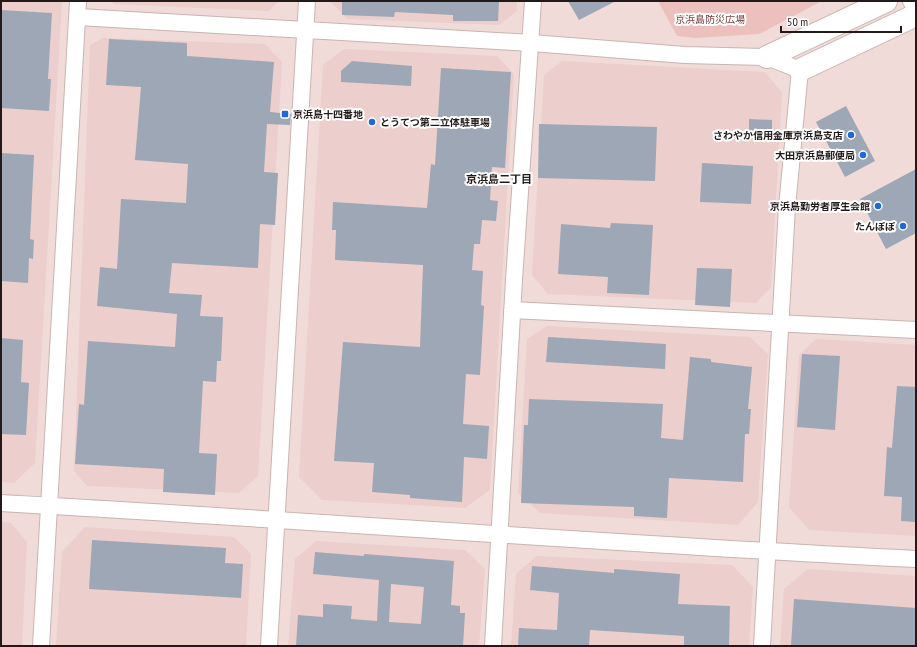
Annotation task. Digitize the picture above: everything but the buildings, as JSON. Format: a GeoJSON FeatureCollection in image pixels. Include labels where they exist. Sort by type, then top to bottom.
{"type":"FeatureCollection","features":[{"type":"Feature","properties":{"kind":"street"},"geometry":{"type":"LineString","coordinates":[[269,646],[307,1]]}},
{"type":"Feature","properties":{"kind":"street"},"geometry":{"type":"LineString","coordinates":[[493,646],[498,536],[512,310],[532,43],[533,1]]}},
{"type":"Feature","properties":{"kind":"street"},"geometry":{"type":"LineString","coordinates":[[768,57],[886,1]]}},
{"type":"Feature","properties":{"kind":"street"},"geometry":{"type":"LineString","coordinates":[[911,1],[916,10]]}},
{"type":"Feature","properties":{"kind":"street"},"geometry":{"type":"LineString","coordinates":[[41,646],[78,9],[305,29],[532,43],[685,55],[768,57],[800,70],[916,15]]}},
{"type":"Feature","properties":{"kind":"street"},"geometry":{"type":"LineString","coordinates":[[762,646],[779,323],[787,207],[800,70]]}},
{"type":"Feature","properties":{"kind":"street"},"geometry":{"type":"LineString","coordinates":[[512,310],[916,330]]}},
{"type":"Feature","properties":{"kind":"street"},"geometry":{"type":"LineString","coordinates":[[1,503],[276,520],[498,536],[766,552],[916,559]]}},
{"type":"Feature","properties":{"kind":"shaded area"},"geometry":{"type":"Polygon","coordinates":[[[1,1],[62,1],[35,463],[14,483],[1,482],[1,1]]]}},
{"type":"Feature","properties":{"kind":"shaded area"},"geometry":{"type":"Polygon","coordinates":[[[111,1],[279,1],[269,11],[114,4],[111,1]]]}},
{"type":"Feature","properties":{"kind":"shaded area"},"geometry":{"type":"Polygon","coordinates":[[[330,1],[517,1],[517,11],[499,25],[347,19],[330,1]]]}},
{"type":"Feature","properties":{"kind":"shaded area"},"geometry":{"type":"Polygon","coordinates":[[[103,38],[265,44],[282,62],[258,476],[239,493],[87,486],[74,471],[90,45],[103,38]]]}},
{"type":"Feature","properties":{"kind":"shaded area"},"geometry":{"type":"Polygon","coordinates":[[[344,49],[497,56],[514,74],[490,490],[465,508],[322,500],[299,477],[323,65],[344,49]]]}},
{"type":"Feature","properties":{"kind":"shaded area"},"geometry":{"type":"Polygon","coordinates":[[[562,61],[765,72],[782,93],[771,287],[756,303],[548,294],[532,275],[544,75],[562,61]]]}},
{"type":"Feature","properties":{"kind":"shaded area"},"geometry":{"type":"Polygon","coordinates":[[[547,326],[750,337],[768,354],[758,502],[738,525],[540,513],[518,493],[527,339],[547,326]]]}},
{"type":"Feature","properties":{"kind":"shaded area"},"geometry":{"type":"Polygon","coordinates":[[[816,339],[916,345],[916,536],[809,530],[789,507],[799,355],[816,339]]]}},
{"type":"Feature","properties":{"kind":"shaded area"},"geometry":{"type":"Polygon","coordinates":[[[1,522],[11,523],[27,542],[22,646],[1,646],[1,522]]]}},
{"type":"Feature","properties":{"kind":"shaded area"},"geometry":{"type":"Polygon","coordinates":[[[85,527],[234,537],[251,554],[246,646],[56,646],[62,552],[85,527]]]}},
{"type":"Feature","properties":{"kind":"shaded area"},"geometry":{"type":"Polygon","coordinates":[[[316,541],[465,550],[485,569],[479,646],[288,646],[295,559],[316,541]]]}},
{"type":"Feature","properties":{"kind":"shaded area"},"geometry":{"type":"Polygon","coordinates":[[[537,556],[732,565],[753,587],[749,646],[511,646],[516,574],[537,556]]]}},
{"type":"Feature","properties":{"kind":"shaded area"},"geometry":{"type":"Polygon","coordinates":[[[808,569],[916,576],[916,646],[780,646],[784,589],[808,569]]]}},
{"type":"Feature","properties":{"kind":"green space","name":"京浜島防災広場"},"geometry":{"type":"Polygon","coordinates":[[[658,1],[822,1],[759,34],[695,38],[677,36],[658,1]]]}},
{"type":"Feature","properties":{"kind":"place","name":"京浜島十四番地"},"geometry":{"type":"Point","coordinates":[285,114]}},
{"type":"Feature","properties":{"kind":"place","name":"とうてつ第二立体駐車場"},"geometry":{"type":"Point","coordinates":[372,122]}},
{"type":"Feature","properties":{"kind":"place","name":"さわやか信用金庫京浜島支店"},"geometry":{"type":"Point","coordinates":[851,135]}},
{"type":"Feature","properties":{"kind":"place","name":"大田京浜島郵便局"},"geometry":{"type":"Point","coordinates":[863,155]}},
{"type":"Feature","properties":{"kind":"place","name":"京浜島勤労者厚生会館"},"geometry":{"type":"Point","coordinates":[878,206]}},
{"type":"Feature","properties":{"kind":"place","name":"たんぽぽ"},"geometry":{"type":"Point","coordinates":[903,226]}},
{"type":"Feature","properties":{"kind":"district","name":"京浜島二丁目"},"geometry":{"type":"Point","coordinates":[499,179]}}]}
